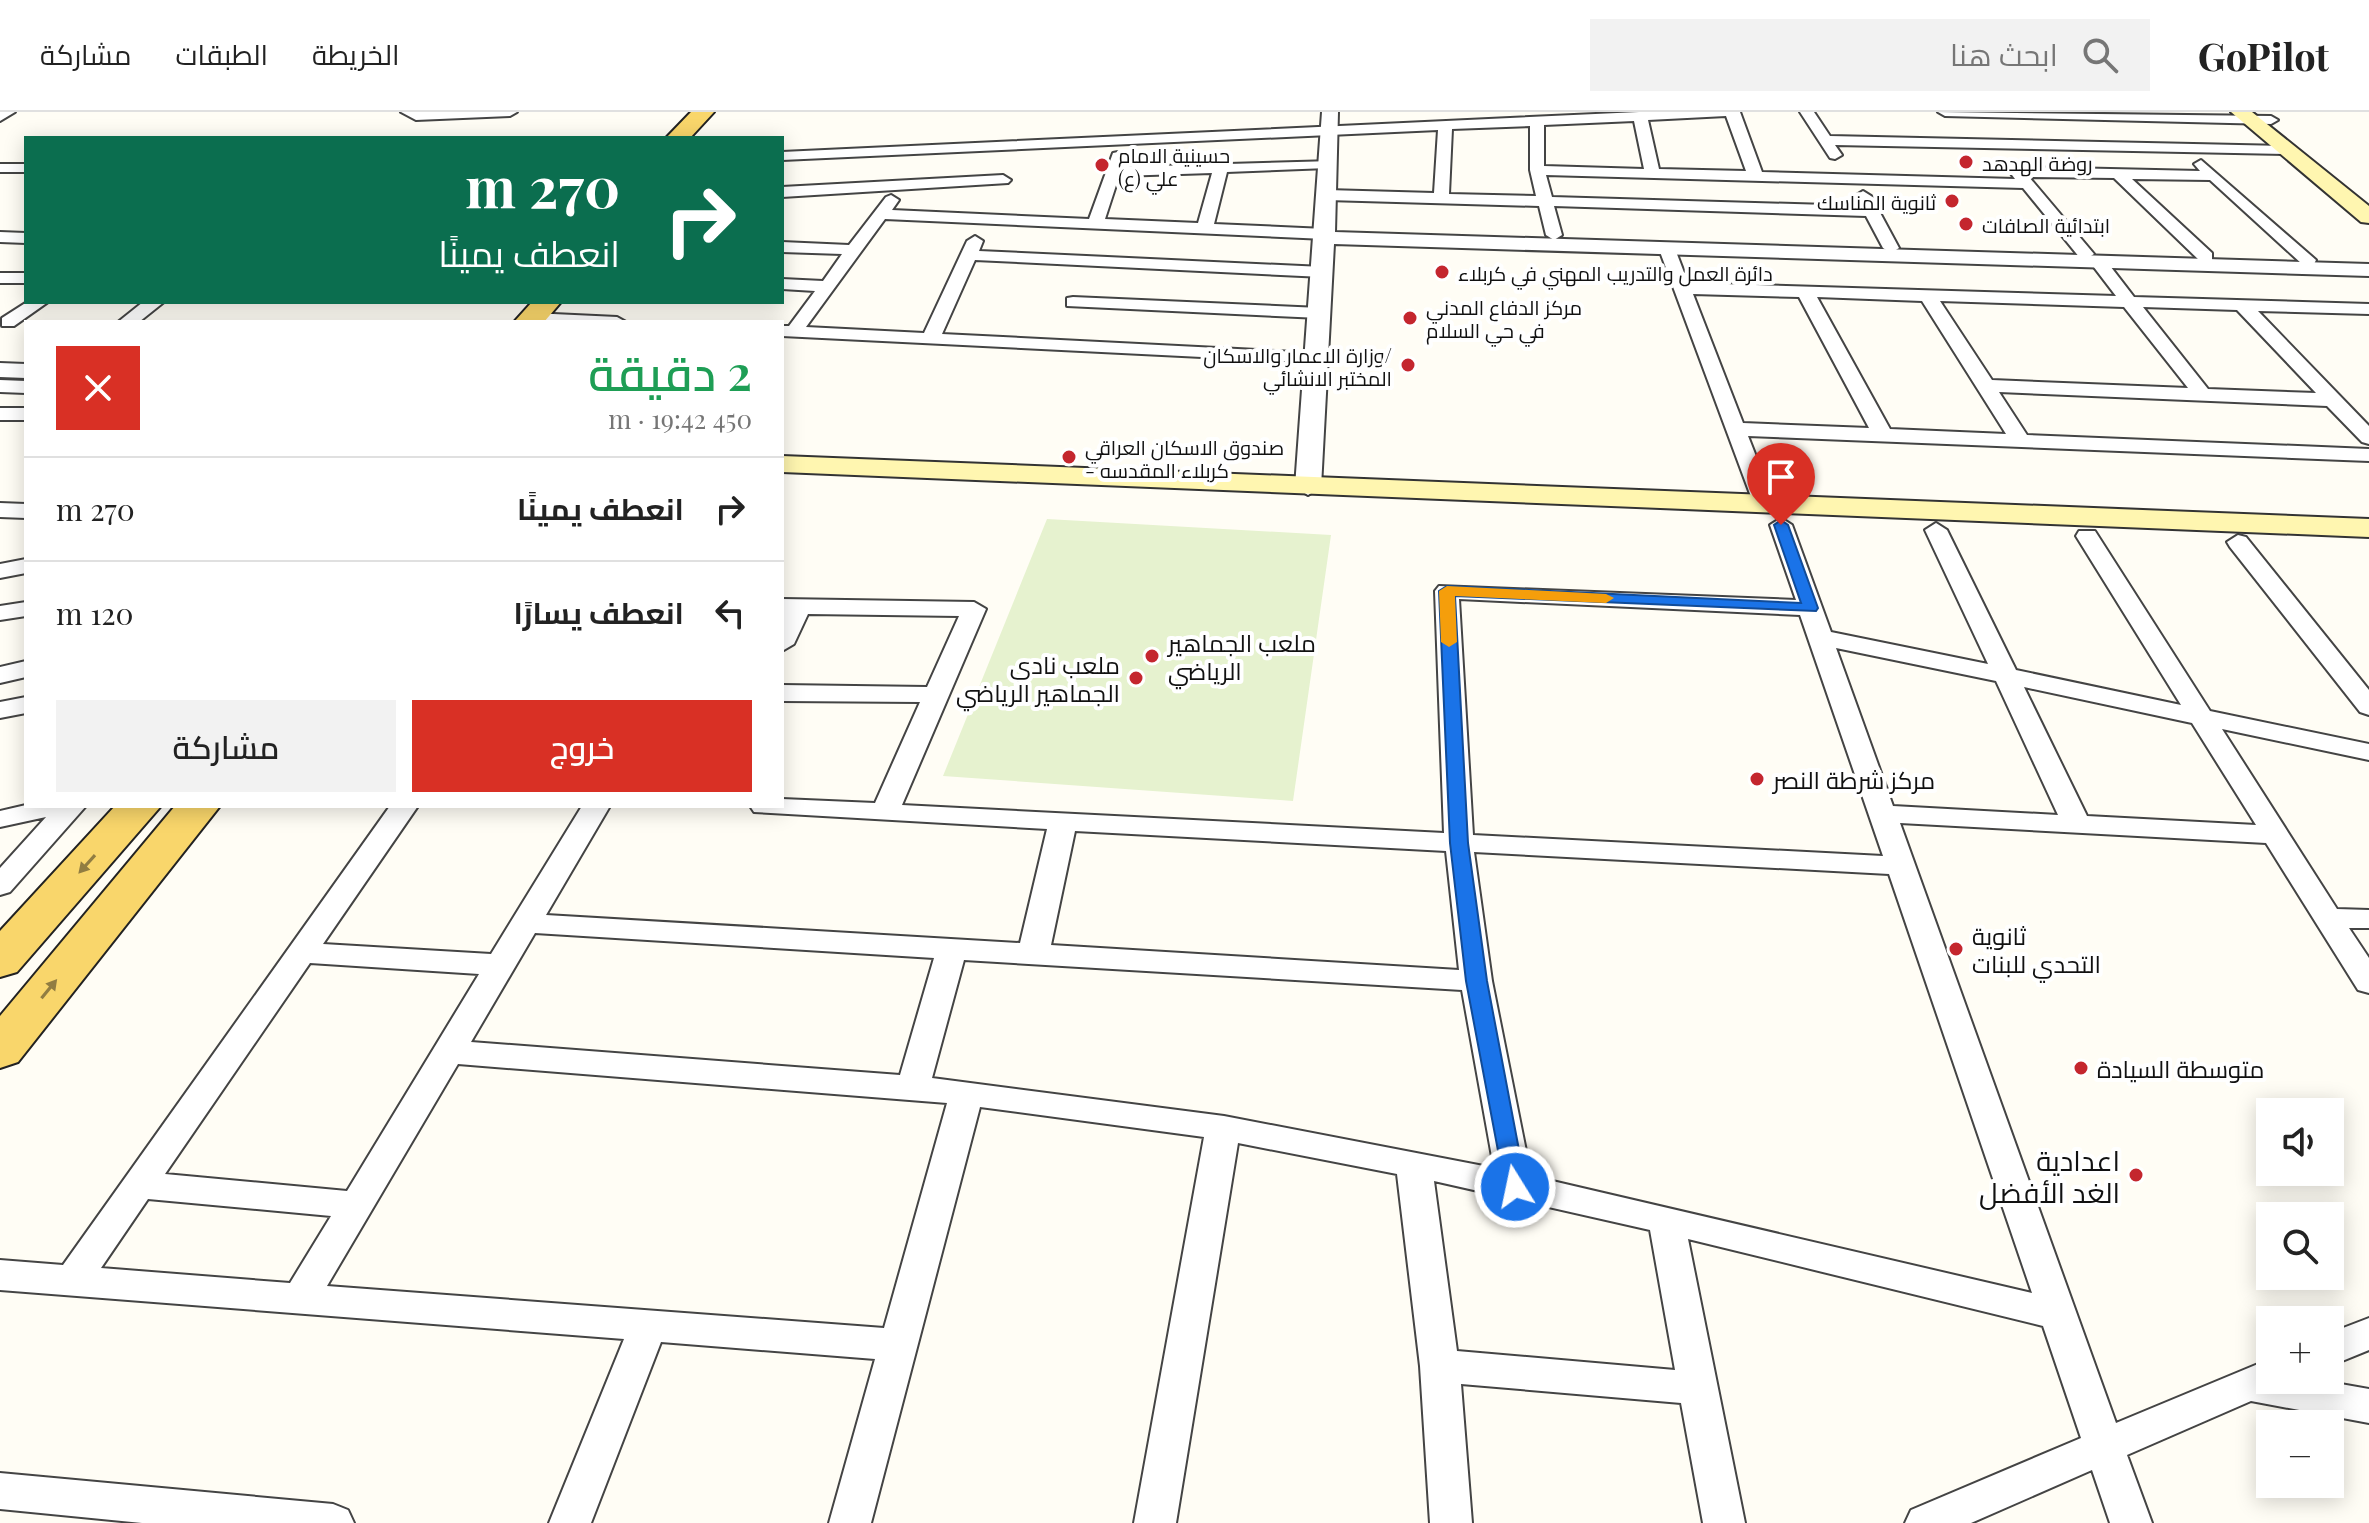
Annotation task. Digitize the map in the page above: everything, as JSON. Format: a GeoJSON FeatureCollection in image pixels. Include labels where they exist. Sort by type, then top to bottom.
{"type":"FeatureCollection","features":[{"type":"Feature","properties":{"kind":"main road"},"geometry":{"type":"LineString","coordinates":[[680,136],[713,116]]}},
{"type":"Feature","properties":{"kind":"main road"},"geometry":{"type":"LineString","coordinates":[[706,136],[713,116]]}},
{"type":"Feature","properties":{"kind":"main road"},"geometry":{"type":"LineString","coordinates":[[2255,116],[2285,150],[2369,217]]}},
{"type":"Feature","properties":{"kind":"main road"},"geometry":{"type":"LineString","coordinates":[[2255,116],[2369,198]]}},
{"type":"Feature","properties":{"kind":"main road"},"geometry":{"type":"LineString","coordinates":[[784,464],[1308,487],[1444,502]]}},
{"type":"Feature","properties":{"kind":"main road"},"geometry":{"type":"LineString","coordinates":[[784,485],[1444,502],[2367,537]]}},
{"type":"Feature","properties":{"kind":"main road"},"geometry":{"type":"LineString","coordinates":[[1772,515],[1936,530],[2238,542],[2306,536]]}},
{"type":"Feature","properties":{"kind":"main road"},"geometry":{"type":"LineString","coordinates":[[0,961],[137,808]]}},
{"type":"Feature","properties":{"kind":"main road"},"geometry":{"type":"LineString","coordinates":[[0,1050],[196,808]]}},
{"type":"Feature","properties":{"kind":"street"},"geometry":{"type":"LineString","coordinates":[[0,117],[8,112]]}},
{"type":"Feature","properties":{"kind":"street"},"geometry":{"type":"LineString","coordinates":[[408,112],[416,116],[507,112]]}},
{"type":"Feature","properties":{"kind":"street"},"geometry":{"type":"LineString","coordinates":[[787,156],[1125,141],[1329,123],[1623,112]]}},
{"type":"Feature","properties":{"kind":"street"},"geometry":{"type":"LineString","coordinates":[[1329,123],[1445,126],[1732,112],[1756,177]]}},
{"type":"Feature","properties":{"kind":"street"},"geometry":{"type":"LineString","coordinates":[[1807,112],[1872,211],[1891,248]]}},
{"type":"Feature","properties":{"kind":"street"},"geometry":{"type":"LineString","coordinates":[[1945,112],[2255,116]]}},
{"type":"Feature","properties":{"kind":"street"},"geometry":{"type":"LineString","coordinates":[[1640,116],[1653,174]]}},
{"type":"Feature","properties":{"kind":"street"},"geometry":{"type":"LineString","coordinates":[[1537,121],[1537,170],[1554,235]]}},
{"type":"Feature","properties":{"kind":"street"},"geometry":{"type":"LineString","coordinates":[[1308,487],[1323,272],[1329,123]]}},
{"type":"Feature","properties":{"kind":"street"},"geometry":{"type":"LineString","coordinates":[[1441,199],[1445,126]]}},
{"type":"Feature","properties":{"kind":"street"},"geometry":{"type":"LineString","coordinates":[[1826,140],[2285,150]]}},
{"type":"Feature","properties":{"kind":"street"},"geometry":{"type":"LineString","coordinates":[[1095,224],[1111,172],[1125,141]]}},
{"type":"Feature","properties":{"kind":"street"},"geometry":{"type":"LineString","coordinates":[[1992,144],[2130,301],[2203,395]]}},
{"type":"Feature","properties":{"kind":"street"},"geometry":{"type":"LineString","coordinates":[[931,338],[1018,146]]}},
{"type":"Feature","properties":{"kind":"street"},"geometry":{"type":"LineString","coordinates":[[2182,148],[2308,260]]}},
{"type":"Feature","properties":{"kind":"street"},"geometry":{"type":"LineString","coordinates":[[1111,172],[1328,164]]}},
{"type":"Feature","properties":{"kind":"street"},"geometry":{"type":"LineString","coordinates":[[0,168],[24,168]]}},
{"type":"Feature","properties":{"kind":"street"},"geometry":{"type":"LineString","coordinates":[[1205,229],[1221,168]]}},
{"type":"Feature","properties":{"kind":"street"},"geometry":{"type":"LineString","coordinates":[[1537,170],[1851,179],[2118,174],[2214,176]]}},
{"type":"Feature","properties":{"kind":"street"},"geometry":{"type":"LineString","coordinates":[[2118,174],[2206,257]]}},
{"type":"Feature","properties":{"kind":"street"},"geometry":{"type":"LineString","coordinates":[[788,331],[827,286],[901,186]]}},
{"type":"Feature","properties":{"kind":"street"},"geometry":{"type":"LineString","coordinates":[[784,192],[901,186],[994,199],[1095,224],[1352,236],[2092,258],[2206,257],[2369,262]]}},
{"type":"Feature","properties":{"kind":"street"},"geometry":{"type":"LineString","coordinates":[[1327,195],[1872,211]]}},
{"type":"Feature","properties":{"kind":"street"},"geometry":{"type":"LineString","coordinates":[[880,214],[994,199]]}},
{"type":"Feature","properties":{"kind":"street"},"geometry":{"type":"LineString","coordinates":[[1662,203],[1669,245],[1682,288],[1735,429],[1816,622],[2131,1523]]}},
{"type":"Feature","properties":{"kind":"street"},"geometry":{"type":"LineString","coordinates":[[0,237],[24,238]]}},
{"type":"Feature","properties":{"kind":"street"},"geometry":{"type":"LineString","coordinates":[[784,247],[854,250]]}},
{"type":"Feature","properties":{"kind":"street"},"geometry":{"type":"LineString","coordinates":[[1798,249],[1891,248],[2369,270]]}},
{"type":"Feature","properties":{"kind":"street"},"geometry":{"type":"LineString","coordinates":[[968,255],[1073,303],[1316,359]]}},
{"type":"Feature","properties":{"kind":"street"},"geometry":{"type":"LineString","coordinates":[[788,331],[931,338],[1073,303],[1323,272]]}},
{"type":"Feature","properties":{"kind":"street"},"geometry":{"type":"LineString","coordinates":[[0,278],[24,278]]}},
{"type":"Feature","properties":{"kind":"street"},"geometry":{"type":"LineString","coordinates":[[784,284],[827,286]]}},
{"type":"Feature","properties":{"kind":"street"},"geometry":{"type":"LineString","coordinates":[[1682,288],[2130,301],[2365,312]]}},
{"type":"Feature","properties":{"kind":"street"},"geometry":{"type":"LineString","coordinates":[[1805,292],[1883,435]]}},
{"type":"Feature","properties":{"kind":"street"},"geometry":{"type":"LineString","coordinates":[[1927,295],[2021,441]]}},
{"type":"Feature","properties":{"kind":"street"},"geometry":{"type":"LineString","coordinates":[[1073,303],[1320,313]]}},
{"type":"Feature","properties":{"kind":"street"},"geometry":{"type":"LineString","coordinates":[[11,322],[36,304]]}},
{"type":"Feature","properties":{"kind":"street"},"geometry":{"type":"LineString","coordinates":[[130,320],[152,304]]}},
{"type":"Feature","properties":{"kind":"street"},"geometry":{"type":"LineString","coordinates":[[2242,305],[2369,438]]}},
{"type":"Feature","properties":{"kind":"street"},"geometry":{"type":"LineString","coordinates":[[524,311],[600,320]]}},
{"type":"Feature","properties":{"kind":"street"},"geometry":{"type":"LineString","coordinates":[[0,370],[24,371]]}},
{"type":"Feature","properties":{"kind":"street"},"geometry":{"type":"LineString","coordinates":[[0,386],[24,387]]}},
{"type":"Feature","properties":{"kind":"street"},"geometry":{"type":"LineString","coordinates":[[1986,386],[2333,400]]}},
{"type":"Feature","properties":{"kind":"street"},"geometry":{"type":"LineString","coordinates":[[1735,429],[2369,455]]}},
{"type":"Feature","properties":{"kind":"street"},"geometry":{"type":"LineString","coordinates":[[1936,530],[2077,825]]}},
{"type":"Feature","properties":{"kind":"street"},"geometry":{"type":"LineString","coordinates":[[2087,536],[2369,983]]}},
{"type":"Feature","properties":{"kind":"street"},"geometry":{"type":"LineString","coordinates":[[2238,542],[2369,707]]}},
{"type":"Feature","properties":{"kind":"street"},"geometry":{"type":"LineString","coordinates":[[0,571],[24,566]]}},
{"type":"Feature","properties":{"kind":"street"},"geometry":{"type":"LineString","coordinates":[[1515,1187],[1476,981],[1459,843],[1447,591],[1816,622],[2005,676],[2369,752]]}},
{"type":"Feature","properties":{"kind":"street"},"geometry":{"type":"LineString","coordinates":[[784,636],[791,606],[974,609],[885,812]]}},
{"type":"Feature","properties":{"kind":"street"},"geometry":{"type":"LineString","coordinates":[[0,613],[24,609]]}},
{"type":"Feature","properties":{"kind":"street"},"geometry":{"type":"LineString","coordinates":[[0,675],[24,669]]}},
{"type":"Feature","properties":{"kind":"street"},"geometry":{"type":"LineString","coordinates":[[784,693],[936,695]]}},
{"type":"Feature","properties":{"kind":"street"},"geometry":{"type":"LineString","coordinates":[[0,710],[24,705]]}},
{"type":"Feature","properties":{"kind":"street"},"geometry":{"type":"LineString","coordinates":[[784,807],[1902,866]]}},
{"type":"Feature","properties":{"kind":"street"},"geometry":{"type":"LineString","coordinates":[[0,819],[52,808]]}},
{"type":"Feature","properties":{"kind":"street"},"geometry":{"type":"LineString","coordinates":[[0,886],[70,808]]}},
{"type":"Feature","properties":{"kind":"street"},"geometry":{"type":"LineString","coordinates":[[72,1281],[403,808]]}},
{"type":"Feature","properties":{"kind":"street"},"geometry":{"type":"LineString","coordinates":[[300,1299],[595,808]]}},
{"type":"Feature","properties":{"kind":"street"},"geometry":{"type":"LineString","coordinates":[[1884,814],[2275,835]]}},
{"type":"Feature","properties":{"kind":"street"},"geometry":{"type":"LineString","coordinates":[[1034,951],[1063,822]]}},
{"type":"Feature","properties":{"kind":"street"},"geometry":{"type":"LineString","coordinates":[[2328,918],[2369,919]]}},
{"type":"Feature","properties":{"kind":"street"},"geometry":{"type":"LineString","coordinates":[[526,923],[1034,951],[1476,981]]}},
{"type":"Feature","properties":{"kind":"street"},"geometry":{"type":"LineString","coordinates":[[913,1088],[952,947]]}},
{"type":"Feature","properties":{"kind":"street"},"geometry":{"type":"LineString","coordinates":[[302,953],[501,965]]}},
{"type":"Feature","properties":{"kind":"street"},"geometry":{"type":"LineString","coordinates":[[448,1052],[967,1092],[1223,1128],[1666,1220],[2056,1314]]}},
{"type":"Feature","properties":{"kind":"street"},"geometry":{"type":"LineString","coordinates":[[850,1523],[967,1092]]}},
{"type":"Feature","properties":{"kind":"street"},"geometry":{"type":"LineString","coordinates":[[1155,1523],[1223,1128]]}},
{"type":"Feature","properties":{"kind":"street"},"geometry":{"type":"LineString","coordinates":[[1414,1167],[1440,1366],[1451,1523]]}},
{"type":"Feature","properties":{"kind":"street"},"geometry":{"type":"LineString","coordinates":[[139,1185],[356,1205]]}},
{"type":"Feature","properties":{"kind":"street"},"geometry":{"type":"LineString","coordinates":[[1666,1220],[1724,1523]]}},
{"type":"Feature","properties":{"kind":"street"},"geometry":{"type":"LineString","coordinates":[[0,1275],[898,1345]]}},
{"type":"Feature","properties":{"kind":"street"},"geometry":{"type":"LineString","coordinates":[[570,1523],[648,1326]]}},
{"type":"Feature","properties":{"kind":"street"},"geometry":{"type":"LineString","coordinates":[[2344,1344],[2369,1333]]}},
{"type":"Feature","properties":{"kind":"street"},"geometry":{"type":"LineString","coordinates":[[1440,1366],[1700,1388]]}},
{"type":"Feature","properties":{"kind":"street"},"geometry":{"type":"LineString","coordinates":[[1926,1523],[2256,1382]]}},
{"type":"Feature","properties":{"kind":"street"},"geometry":{"type":"LineString","coordinates":[[2319,1394],[2369,1406]]}},
{"type":"Feature","properties":{"kind":"street"},"geometry":{"type":"LineString","coordinates":[[0,1491],[333,1523]]}},
{"type":"Feature","properties":{"kind":"green space","name":"ملعب الجماهير الرياضي"},"geometry":{"type":"Polygon","coordinates":[[[1047,519],[1331,535],[1293,801],[943,776],[1047,519]]]}},
{"type":"Feature","properties":{"kind":"slow traffic"},"geometry":{"type":"LineString","coordinates":[[1449,642],[1447,591],[1606,598]]}},
{"type":"Feature","properties":{"kind":"place","name":"روضة الهدهد"},"geometry":{"type":"Point","coordinates":[1966,162]}},
{"type":"Feature","properties":{"kind":"place","name":"حسينية الامام علي (ع)"},"geometry":{"type":"Point","coordinates":[1102,165]}},
{"type":"Feature","properties":{"kind":"place","name":"ثانوية المناسك"},"geometry":{"type":"Point","coordinates":[1952,201]}},
{"type":"Feature","properties":{"kind":"place","name":"ابتدائية الصافات"},"geometry":{"type":"Point","coordinates":[1966,224]}},
{"type":"Feature","properties":{"kind":"place","name":"دائرة العمل والتدريب المهني في كربلاء"},"geometry":{"type":"Point","coordinates":[1442,272]}},
{"type":"Feature","properties":{"kind":"place","name":"مركز الدفاع المدني في حي السلام"},"geometry":{"type":"Point","coordinates":[1410,318]}},
{"type":"Feature","properties":{"kind":"place","name":"وزارة الاعمار والاسكان/ المختبر الانشائي"},"geometry":{"type":"Point","coordinates":[1408,365]}},
{"type":"Feature","properties":{"kind":"place","name":"صندوق الاسكان العراقي - كربلاء المقدسه"},"geometry":{"type":"Point","coordinates":[1069,457]}},
{"type":"Feature","properties":{"kind":"place","name":"ملعب الجماهير الرياضي"},"geometry":{"type":"Point","coordinates":[1152,656]}},
{"type":"Feature","properties":{"kind":"place","name":"ملعب نادي الجماهير الرياضي"},"geometry":{"type":"Point","coordinates":[1136,678]}},
{"type":"Feature","properties":{"kind":"place","name":"مركز شرطة النصر"},"geometry":{"type":"Point","coordinates":[1757,779]}},
{"type":"Feature","properties":{"kind":"place","name":"ثانوية التحدي للبنات"},"geometry":{"type":"Point","coordinates":[1956,949]}},
{"type":"Feature","properties":{"kind":"place","name":"متوسطة السيادة"},"geometry":{"type":"Point","coordinates":[2081,1068]}},
{"type":"Feature","properties":{"kind":"place","name":"اعدادية الغد الأفضل"},"geometry":{"type":"Point","coordinates":[2136,1175]}},
{"type":"Feature","properties":{"kind":"route"},"geometry":{"type":"LineString","coordinates":[[1515,1187],[1476,981],[1459,843],[1447,591],[1810,608],[1781,525]]}}]}
